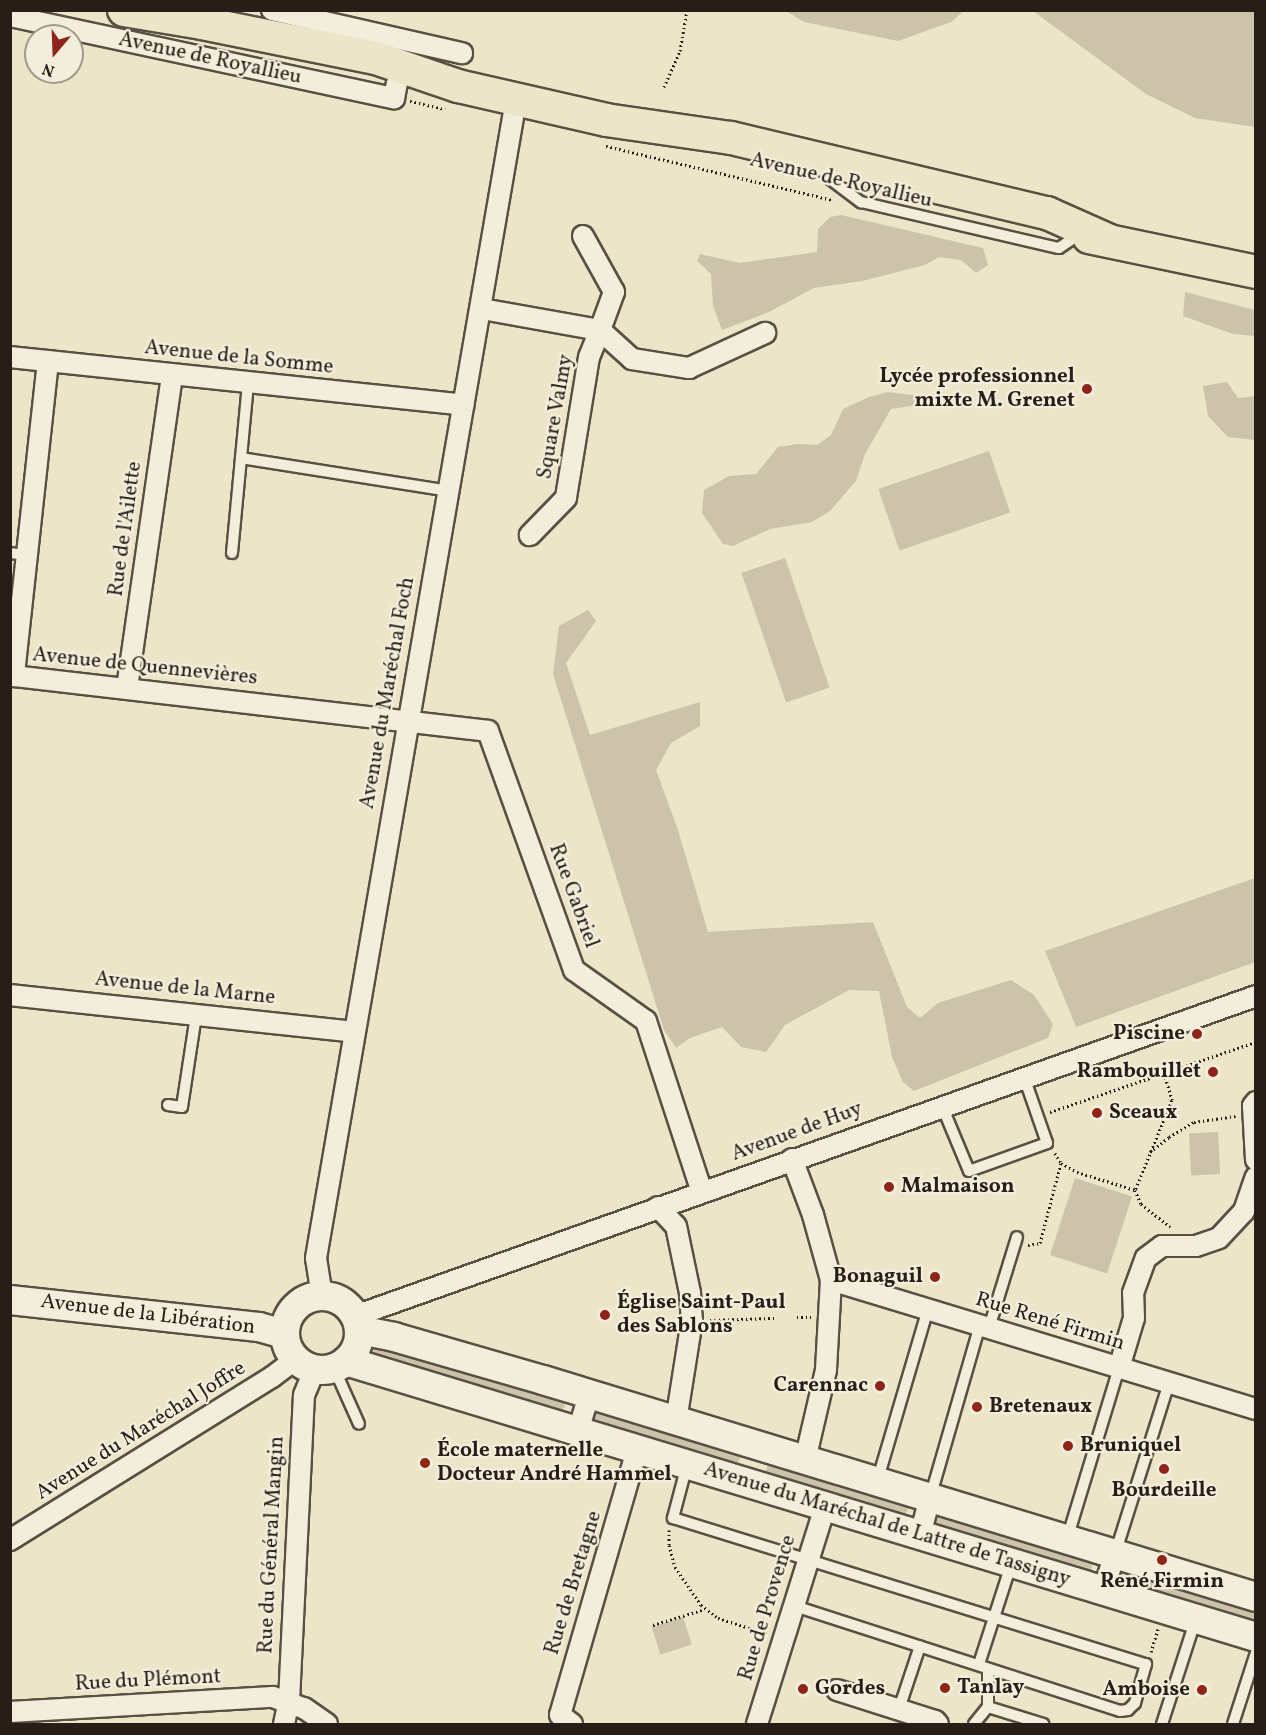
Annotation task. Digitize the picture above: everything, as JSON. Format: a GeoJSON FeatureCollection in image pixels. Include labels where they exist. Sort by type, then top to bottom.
{"type":"FeatureCollection","features":[{"type":"Feature","properties":{"kind":"main road","name":"Avenue de Royallieu"},"geometry":{"type":"LineString","coordinates":[[98,10],[395,90],[453,98]]}},
{"type":"Feature","properties":{"kind":"main road","name":"Avenue de Royallieu"},"geometry":{"type":"LineString","coordinates":[[124,10],[202,23],[376,58],[453,98]]}},
{"type":"Feature","properties":{"kind":"main road"},"geometry":{"type":"LineString","coordinates":[[453,98],[516,100],[605,133]]}},
{"type":"Feature","properties":{"kind":"main road","name":"Avenue de Royallieu"},"geometry":{"type":"LineString","coordinates":[[605,133],[653,125],[731,138],[1047,213],[1110,241]]}},
{"type":"Feature","properties":{"kind":"main road","name":"Avenue de Royallieu"},"geometry":{"type":"LineString","coordinates":[[605,133],[650,135],[834,190],[1110,241]]}},
{"type":"Feature","properties":{"kind":"main road"},"geometry":{"type":"LineString","coordinates":[[1110,241],[1256,272]]}},
{"type":"Feature","properties":{"kind":"street"},"geometry":{"type":"LineString","coordinates":[[273,10],[462,53]]}},
{"type":"Feature","properties":{"kind":"street","name":"Avenue de Royallieu"},"geometry":{"type":"LineString","coordinates":[[10,16],[395,90]]}},
{"type":"Feature","properties":{"kind":"street"},"geometry":{"type":"LineString","coordinates":[[421,44],[453,98]]}},
{"type":"Feature","properties":{"kind":"street","name":"Avenue du Maréchal Foch"},"geometry":{"type":"LineString","coordinates":[[322,1296],[316,1258],[407,721],[482,309],[516,100]]}},
{"type":"Feature","properties":{"kind":"street","name":"Square Valmy"},"geometry":{"type":"LineString","coordinates":[[530,535],[566,498],[589,357],[614,292],[583,236]]}},
{"type":"Feature","properties":{"kind":"street","name":"Square Valmy"},"geometry":{"type":"LineString","coordinates":[[482,309],[600,330]]}},
{"type":"Feature","properties":{"kind":"street"},"geometry":{"type":"LineString","coordinates":[[600,330],[632,359],[689,368],[765,333]]}},
{"type":"Feature","properties":{"kind":"street","name":"Avenue de la Somme"},"geometry":{"type":"LineString","coordinates":[[10,357],[172,376],[463,405]]}},
{"type":"Feature","properties":{"kind":"street","name":"Avenue de Quennevières"},"geometry":{"type":"LineString","coordinates":[[48,361],[19,554],[12,676],[407,721]]}},
{"type":"Feature","properties":{"kind":"street","name":"Rue de l'Ailette"},"geometry":{"type":"LineString","coordinates":[[127,688],[172,376]]}},
{"type":"Feature","properties":{"kind":"street","name":"Rue Gabriel"},"geometry":{"type":"LineString","coordinates":[[407,721],[489,731],[574,970],[646,1021],[702,1192]]}},
{"type":"Feature","properties":{"kind":"street","name":"Avenue de la Marne"},"geometry":{"type":"LineString","coordinates":[[10,995],[354,1032]]}},
{"type":"Feature","properties":{"kind":"street","name":"Avenue de Huy"},"geometry":{"type":"LineString","coordinates":[[357,1323],[658,1207],[1256,996]]}},
{"type":"Feature","properties":{"kind":"street"},"geometry":{"type":"LineString","coordinates":[[1254,1108],[1256,1160]]}},
{"type":"Feature","properties":{"kind":"street"},"geometry":{"type":"LineString","coordinates":[[792,1159],[813,1215],[831,1280],[826,1370],[806,1460]]}},
{"type":"Feature","properties":{"kind":"street"},"geometry":{"type":"LineString","coordinates":[[1119,1368],[1134,1318],[1133,1293],[1146,1258],[1162,1246],[1180,1248],[1196,1246],[1219,1238],[1244,1211],[1256,1177]]}},
{"type":"Feature","properties":{"kind":"street"},"geometry":{"type":"LineString","coordinates":[[658,1207],[676,1226],[690,1293],[692,1320],[676,1421]]}},
{"type":"Feature","properties":{"kind":"street","name":"Rue René Firmin"},"geometry":{"type":"LineString","coordinates":[[831,1280],[1256,1409]]}},
{"type":"Feature","properties":{"kind":"street"},"geometry":{"type":"LineString","coordinates":[[322,1296],[335,1298],[347,1305],[357,1323],[356,1347],[323,1364],[287,1348],[284,1334],[287,1319],[295,1306],[307,1298],[322,1296]]}},
{"type":"Feature","properties":{"kind":"street","name":"Avenue de la Libération"},"geometry":{"type":"LineString","coordinates":[[10,1300],[259,1327],[284,1334]]}},
{"type":"Feature","properties":{"kind":"street","name":"Avenue du Maréchal de Lattre de Tassigny"},"geometry":{"type":"LineString","coordinates":[[357,1323],[394,1337],[1256,1597]]}},
{"type":"Feature","properties":{"kind":"street","name":"Avenue du Maréchal de Lattre de Tassigny"},"geometry":{"type":"LineString","coordinates":[[323,1364],[578,1431],[1256,1637]]}},
{"type":"Feature","properties":{"kind":"street","name":"Avenue du Maréchal Joffre"},"geometry":{"type":"LineString","coordinates":[[10,1540],[202,1422],[323,1364]]}},
{"type":"Feature","properties":{"kind":"street","name":"Rue du Général Mangin"},"geometry":{"type":"LineString","coordinates":[[284,1725],[289,1701],[304,1395],[323,1364]]}},
{"type":"Feature","properties":{"kind":"street"},"geometry":{"type":"LineString","coordinates":[[578,1431],[589,1394]]}},
{"type":"Feature","properties":{"kind":"street"},"geometry":{"type":"LineString","coordinates":[[753,1485],[765,1448]]}},
{"type":"Feature","properties":{"kind":"street","name":"Rue de Bretagne"},"geometry":{"type":"LineString","coordinates":[[572,1725],[560,1715],[638,1450]]}},
{"type":"Feature","properties":{"kind":"street"},"geometry":{"type":"LineString","coordinates":[[920,1535],[930,1498]]}},
{"type":"Feature","properties":{"kind":"street","name":"Rue de Provence"},"geometry":{"type":"LineString","coordinates":[[757,1725],[825,1507]]}},
{"type":"Feature","properties":{"kind":"street"},"geometry":{"type":"LineString","coordinates":[[1103,1591],[1115,1554]]}},
{"type":"Feature","properties":{"kind":"street"},"geometry":{"type":"LineString","coordinates":[[837,1689],[899,1715],[938,1725]]}},
{"type":"Feature","properties":{"kind":"street","name":"Rue du Plémont"},"geometry":{"type":"LineString","coordinates":[[10,1712],[273,1698],[289,1701]]}},
{"type":"Feature","properties":{"kind":"street"},"geometry":{"type":"LineString","coordinates":[[289,1701],[304,1708],[327,1725]]}},
{"type":"Feature","properties":{"kind":"lane"},"geometry":{"type":"LineString","coordinates":[[232,553],[248,384]]}},
{"type":"Feature","properties":{"kind":"lane"},"geometry":{"type":"LineString","coordinates":[[241,458],[449,491]]}},
{"type":"Feature","properties":{"kind":"lane"},"geometry":{"type":"LineString","coordinates":[[168,1105],[182,1107],[196,1015]]}},
{"type":"Feature","properties":{"kind":"lane"},"geometry":{"type":"LineString","coordinates":[[942,1106],[969,1171],[1047,1143],[1024,1077]]}},
{"type":"Feature","properties":{"kind":"lane"},"geometry":{"type":"LineString","coordinates":[[930,1498],[984,1327],[1015,1242]]}},
{"type":"Feature","properties":{"kind":"lane"},"geometry":{"type":"LineString","coordinates":[[877,1482],[928,1310]]}},
{"type":"Feature","properties":{"kind":"lane"},"geometry":{"type":"LineString","coordinates":[[323,1364],[358,1424]]}},
{"type":"Feature","properties":{"kind":"lane"},"geometry":{"type":"LineString","coordinates":[[1067,1540],[1119,1368]]}},
{"type":"Feature","properties":{"kind":"lane"},"geometry":{"type":"LineString","coordinates":[[1115,1554],[1168,1383]]}},
{"type":"Feature","properties":{"kind":"lane"},"geometry":{"type":"LineString","coordinates":[[687,1465],[673,1518],[1146,1664],[1135,1703],[1128,1710],[1120,1711],[794,1606]]}},
{"type":"Feature","properties":{"kind":"lane"},"geometry":{"type":"LineString","coordinates":[[974,1725],[988,1707],[984,1667],[994,1618],[1011,1563]]}},
{"type":"Feature","properties":{"kind":"lane"},"geometry":{"type":"LineString","coordinates":[[1162,1725],[1196,1619]]}},
{"type":"Feature","properties":{"kind":"lane"},"geometry":{"type":"LineString","coordinates":[[899,1715],[920,1646]]}},
{"type":"Feature","properties":{"kind":"lane"},"geometry":{"type":"LineString","coordinates":[[1233,1725],[1256,1653]]}},
{"type":"Feature","properties":{"kind":"lane"},"geometry":{"type":"LineString","coordinates":[[988,1707],[1043,1725]]}},
{"type":"Feature","properties":{"kind":"path"},"geometry":{"type":"LineString","coordinates":[[664,87],[680,51],[687,10]]}},
{"type":"Feature","properties":{"kind":"path"},"geometry":{"type":"LineString","coordinates":[[395,90],[453,98]]}},
{"type":"Feature","properties":{"kind":"path"},"geometry":{"type":"LineString","coordinates":[[605,133],[834,190]]}},
{"type":"Feature","properties":{"kind":"path"},"geometry":{"type":"LineString","coordinates":[[1038,1116],[1256,1042]]}},
{"type":"Feature","properties":{"kind":"path"},"geometry":{"type":"LineString","coordinates":[[1164,1073],[1172,1100],[1135,1190],[1141,1204],[1169,1225],[1180,1248]]}},
{"type":"Feature","properties":{"kind":"path"},"geometry":{"type":"LineString","coordinates":[[1150,1152],[1194,1122],[1254,1108]]}},
{"type":"Feature","properties":{"kind":"path"},"geometry":{"type":"LineString","coordinates":[[1055,1153],[1061,1163],[1077,1173],[1135,1190]]}},
{"type":"Feature","properties":{"kind":"path"},"geometry":{"type":"LineString","coordinates":[[1015,1242],[1040,1243],[1061,1163]]}},
{"type":"Feature","properties":{"kind":"path"},"geometry":{"type":"LineString","coordinates":[[692,1320],[774,1318]]}},
{"type":"Feature","properties":{"kind":"path"},"geometry":{"type":"LineString","coordinates":[[673,1518],[668,1533],[675,1567],[705,1609],[718,1618],[784,1638]]}},
{"type":"Feature","properties":{"kind":"path"},"geometry":{"type":"LineString","coordinates":[[653,1625],[705,1609]]}},
{"type":"Feature","properties":{"kind":"path"},"geometry":{"type":"LineString","coordinates":[[1146,1664],[1164,1610]]}},
{"type":"Feature","properties":{"kind":"shaded area"},"geometry":{"type":"Polygon","coordinates":[[[786,11],[964,11],[951,22],[898,41],[804,22],[786,11]]]}},
{"type":"Feature","properties":{"kind":"shaded area"},"geometry":{"type":"Polygon","coordinates":[[[1033,11],[1255,11],[1255,127],[1195,118],[1146,94],[1033,11]]]}},
{"type":"Feature","properties":{"kind":"shaded area"},"geometry":{"type":"Polygon","coordinates":[[[841,215],[983,248],[988,265],[976,273],[961,260],[939,257],[925,265],[862,281],[814,288],[769,312],[722,330],[713,306],[711,274],[697,261],[700,254],[740,263],[817,252],[818,229],[830,217],[841,215]]]}},
{"type":"Feature","properties":{"kind":"shaded area"},"geometry":{"type":"Polygon","coordinates":[[[1185,292],[1255,310],[1255,336],[1233,334],[1183,316],[1185,292]]]}},
{"type":"Feature","properties":{"kind":"shaded area"},"geometry":{"type":"Polygon","coordinates":[[[1227,382],[1238,398],[1255,396],[1255,440],[1228,437],[1208,416],[1203,386],[1227,382]]]}},
{"type":"Feature","properties":{"kind":"shaded area"},"geometry":{"type":"Polygon","coordinates":[[[888,392],[935,398],[936,402],[891,409],[865,454],[856,481],[830,511],[812,522],[770,529],[733,546],[723,544],[702,513],[704,490],[729,476],[756,474],[778,447],[798,444],[817,445],[831,435],[843,409],[869,397],[888,392]]]}},
{"type":"Feature","properties":{"kind":"shaded area"},"geometry":{"type":"Polygon","coordinates":[[[989,451],[1010,512],[900,551],[878,489],[989,451]]]}},
{"type":"Feature","properties":{"kind":"shaded area"},"geometry":{"type":"Polygon","coordinates":[[[785,558],[830,688],[786,703],[742,573],[785,558]]]}},
{"type":"Feature","properties":{"kind":"shaded area"},"geometry":{"type":"Polygon","coordinates":[[[588,610],[596,621],[566,663],[590,735],[700,702],[700,726],[671,743],[656,770],[678,830],[708,932],[873,922],[907,1007],[920,1018],[938,1003],[1011,980],[1034,995],[1053,1024],[1048,1038],[914,1091],[903,1082],[892,1057],[879,991],[849,990],[785,1025],[766,1052],[741,1047],[722,1027],[690,1038],[676,1048],[664,1030],[553,674],[559,626],[588,610]]]}},
{"type":"Feature","properties":{"kind":"shaded area"},"geometry":{"type":"Polygon","coordinates":[[[1255,878],[1255,962],[1076,1027],[1045,951],[1255,878]]]}},
{"type":"Feature","properties":{"kind":"shaded area"},"geometry":{"type":"Polygon","coordinates":[[[1218,1132],[1220,1174],[1191,1175],[1189,1134],[1218,1132]]]}},
{"type":"Feature","properties":{"kind":"shaded area"},"geometry":{"type":"Polygon","coordinates":[[[1075,1178],[1132,1197],[1107,1274],[1050,1255],[1075,1178]]]}},
{"type":"Feature","properties":{"kind":"shaded area"},"geometry":{"type":"Polygon","coordinates":[[[374,1345],[564,1398],[565,1406],[558,1416],[372,1358],[374,1345]]]}},
{"type":"Feature","properties":{"kind":"shaded area"},"geometry":{"type":"Polygon","coordinates":[[[595,1408],[739,1451],[740,1459],[734,1469],[590,1425],[591,1412],[595,1408]]]}},
{"type":"Feature","properties":{"kind":"shaded area"},"geometry":{"type":"Polygon","coordinates":[[[770,1461],[906,1502],[908,1510],[901,1520],[765,1478],[770,1461]]]}},
{"type":"Feature","properties":{"kind":"shaded area"},"geometry":{"type":"Polygon","coordinates":[[[937,1512],[1091,1559],[1092,1567],[1090,1572],[932,1530],[933,1517],[937,1512]]]}},
{"type":"Feature","properties":{"kind":"shaded area"},"geometry":{"type":"Polygon","coordinates":[[[1128,1571],[1255,1605],[1255,1633],[1124,1588],[1123,1581],[1128,1571]]]}},
{"type":"Feature","properties":{"kind":"shaded area"},"geometry":{"type":"Polygon","coordinates":[[[683,1617],[692,1645],[661,1655],[652,1627],[683,1617]]]}},
{"type":"Feature","properties":{"kind":"place","name":"Lycée professionnel mixte M. Grenet"},"geometry":{"type":"Point","coordinates":[1087,389]}},
{"type":"Feature","properties":{"kind":"place","name":"Piscine"},"geometry":{"type":"Point","coordinates":[1197,1034]}},
{"type":"Feature","properties":{"kind":"place","name":"Rambouillet"},"geometry":{"type":"Point","coordinates":[1213,1072]}},
{"type":"Feature","properties":{"kind":"place","name":"Sceaux"},"geometry":{"type":"Point","coordinates":[1097,1113]}},
{"type":"Feature","properties":{"kind":"place","name":"Malmaison"},"geometry":{"type":"Point","coordinates":[889,1187]}},
{"type":"Feature","properties":{"kind":"place","name":"Bonaguil"},"geometry":{"type":"Point","coordinates":[935,1277]}},
{"type":"Feature","properties":{"kind":"place","name":"Église Saint-Paul des Sablons"},"geometry":{"type":"Point","coordinates":[605,1315]}},
{"type":"Feature","properties":{"kind":"place","name":"Carennac"},"geometry":{"type":"Point","coordinates":[880,1386]}},
{"type":"Feature","properties":{"kind":"place","name":"Bretenaux"},"geometry":{"type":"Point","coordinates":[977,1407]}},
{"type":"Feature","properties":{"kind":"place","name":"Bruniquel"},"geometry":{"type":"Point","coordinates":[1068,1446]}},
{"type":"Feature","properties":{"kind":"place","name":"École maternelle Docteur André Hammel"},"geometry":{"type":"Point","coordinates":[425,1463]}},
{"type":"Feature","properties":{"kind":"place","name":"Bourdeille"},"geometry":{"type":"Point","coordinates":[1164,1469]}},
{"type":"Feature","properties":{"kind":"place","name":"René Firmin"},"geometry":{"type":"Point","coordinates":[1162,1560]}},
{"type":"Feature","properties":{"kind":"place","name":"Tanlay"},"geometry":{"type":"Point","coordinates":[945,1688]}},
{"type":"Feature","properties":{"kind":"place","name":"Gordes"},"geometry":{"type":"Point","coordinates":[803,1689]}},
{"type":"Feature","properties":{"kind":"place","name":"Amboise"},"geometry":{"type":"Point","coordinates":[1202,1690]}}]}
